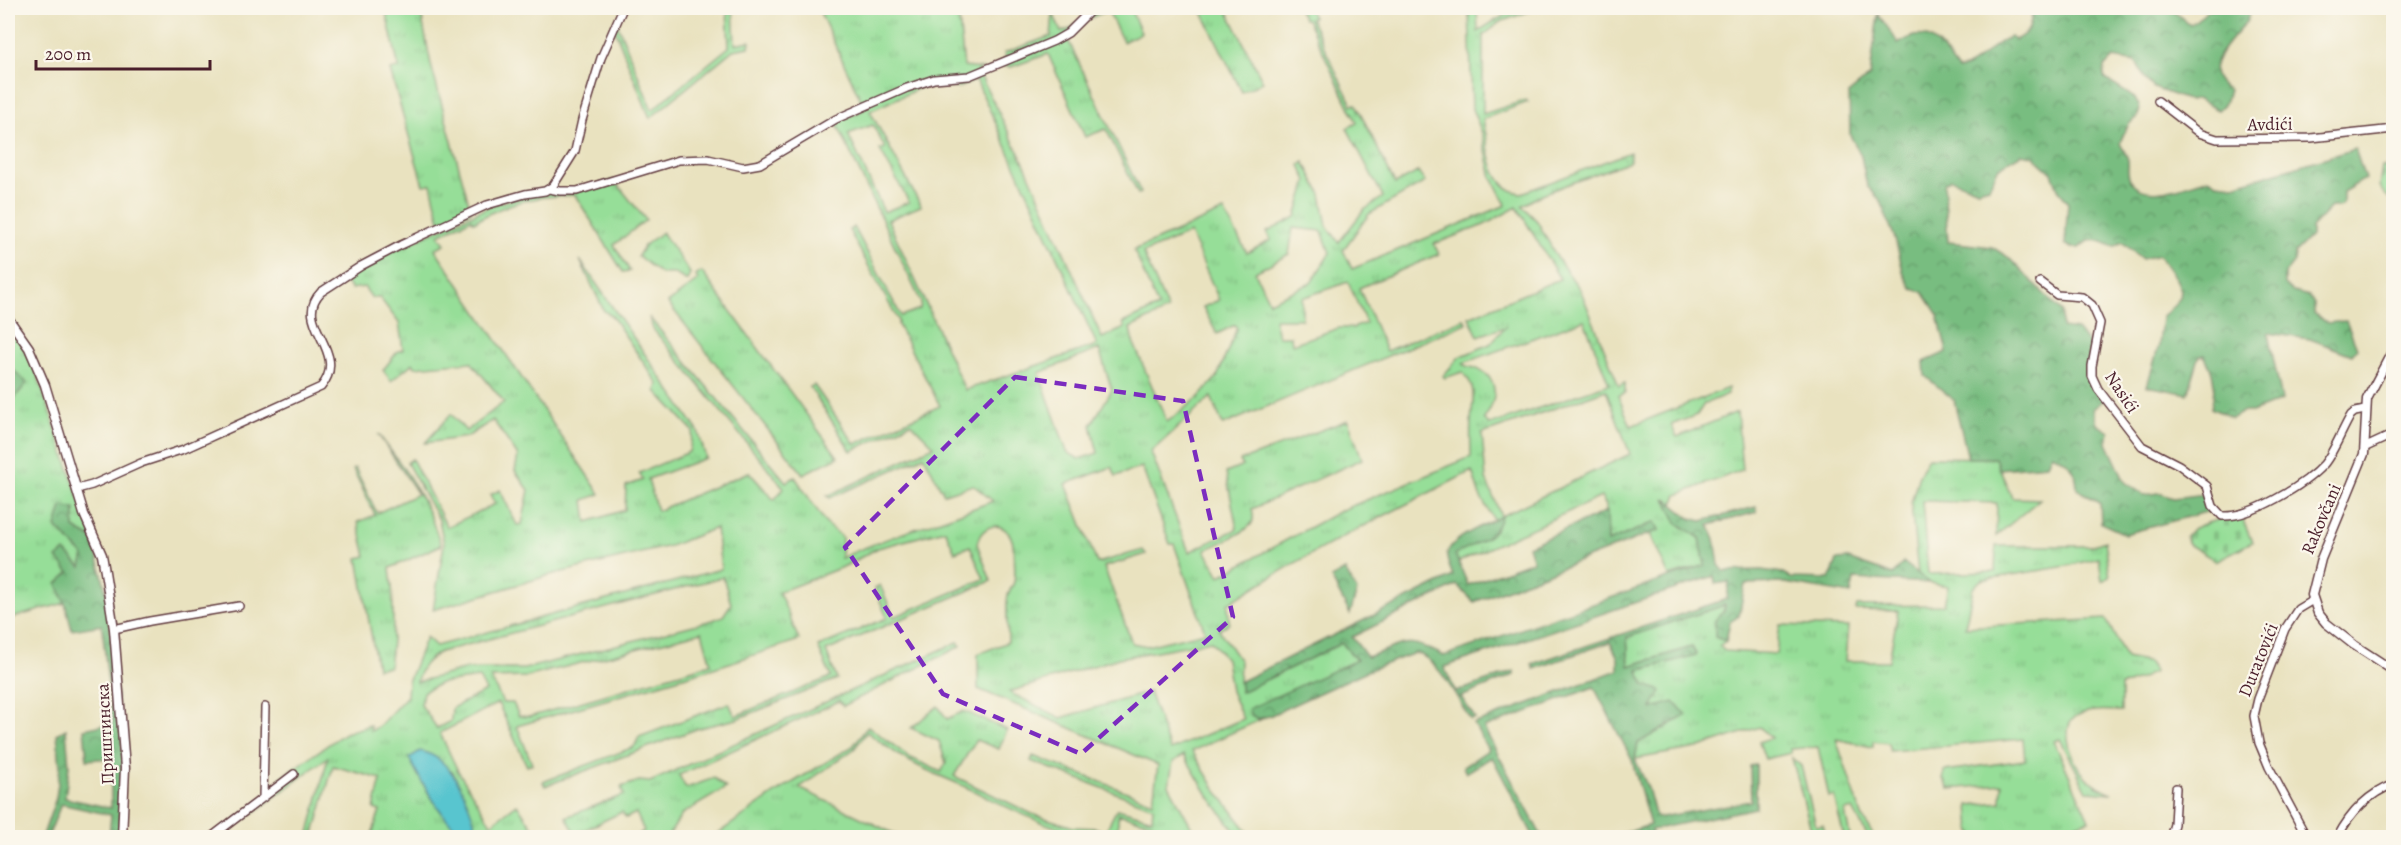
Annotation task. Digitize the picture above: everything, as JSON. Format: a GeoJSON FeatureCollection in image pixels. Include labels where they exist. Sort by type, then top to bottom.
{"type":"FeatureCollection","features":[{"type":"Feature","properties":{"kind":"street"},"geometry":{"type":"LineString","coordinates":[[549,189],[557,181],[575,151],[601,58],[623,8]]}},
{"type":"Feature","properties":{"kind":"street"},"geometry":{"type":"LineString","coordinates":[[77,489],[184,449],[317,390],[325,382],[330,372],[329,356],[312,313],[314,301],[321,292],[383,253],[487,205],[549,189],[577,191],[679,160],[708,159],[743,167],[760,164],[822,126],[896,93],[927,81],[969,76],[1054,41],[1068,33],[1089,12],[1099,8]]}},
{"type":"Feature","properties":{"kind":"street","name":"Avdići"},"geometry":{"type":"LineString","coordinates":[[2158,100],[2199,133],[2217,139],[2311,138],[2394,129]]}},
{"type":"Feature","properties":{"kind":"street","name":"Nasići"},"geometry":{"type":"LineString","coordinates":[[2040,282],[2057,295],[2082,297],[2092,304],[2100,323],[2092,366],[2092,376],[2098,388],[2138,443],[2179,465],[2207,486],[2212,506],[2222,516],[2239,516],[2286,493],[2322,466],[2351,416],[2355,412],[2365,410]]}},
{"type":"Feature","properties":{"kind":"street","name":"Приштинска"},"geometry":{"type":"LineString","coordinates":[[8,318],[29,348],[45,385],[84,514],[102,555],[114,629],[125,768],[122,837]]}},
{"type":"Feature","properties":{"kind":"street","name":"Rakovčani"},"geometry":{"type":"LineString","coordinates":[[2313,600],[2315,580],[2321,559],[2366,447],[2365,410],[2369,392],[2394,348]]}},
{"type":"Feature","properties":{"kind":"street"},"geometry":{"type":"LineString","coordinates":[[2366,447],[2394,434]]}},
{"type":"Feature","properties":{"kind":"street"},"geometry":{"type":"LineString","coordinates":[[2313,600],[2321,618],[2334,630],[2394,671]]}},
{"type":"Feature","properties":{"kind":"street","name":"Duratovići"},"geometry":{"type":"LineString","coordinates":[[2307,837],[2269,767],[2256,735],[2254,716],[2258,699],[2285,629],[2298,609],[2313,600]]}},
{"type":"Feature","properties":{"kind":"street"},"geometry":{"type":"LineString","coordinates":[[114,629],[239,606]]}},
{"type":"Feature","properties":{"kind":"street"},"geometry":{"type":"LineString","coordinates":[[262,798],[265,707]]}},
{"type":"Feature","properties":{"kind":"street"},"geometry":{"type":"LineString","coordinates":[[210,837],[294,774]]}},
{"type":"Feature","properties":{"kind":"street"},"geometry":{"type":"LineString","coordinates":[[2337,837],[2364,800],[2394,784]]}},
{"type":"Feature","properties":{"kind":"street"},"geometry":{"type":"LineString","coordinates":[[2169,837],[2174,824],[2176,788]]}},
{"type":"Feature","properties":{"kind":"highlighted area"},"geometry":{"type":"Polygon","coordinates":[[[1015,377],[1183,401],[1233,617],[1081,754],[943,694],[845,547],[1015,377]]]}},
{"type":"Feature","properties":{"kind":"green space"},"geometry":{"type":"Polygon","coordinates":[[[385,8],[420,8],[431,65],[471,211],[441,225],[431,184],[423,185],[390,70],[399,68],[385,8]]]}},
{"type":"Feature","properties":{"kind":"green space"},"geometry":{"type":"Polygon","coordinates":[[[727,8],[733,8],[735,44],[750,41],[749,47],[733,50],[650,118],[614,28],[617,23],[652,110],[729,47],[727,8]]]}},
{"type":"Feature","properties":{"kind":"green space"},"geometry":{"type":"Polygon","coordinates":[[[818,8],[958,8],[964,67],[982,69],[978,71],[1025,165],[1102,338],[1125,328],[1123,323],[1158,307],[1134,250],[1224,211],[1247,253],[1271,240],[1267,232],[1296,217],[1307,181],[1300,165],[1304,162],[1321,194],[1327,226],[1339,242],[1364,210],[1383,197],[1347,128],[1357,123],[1307,19],[1304,19],[1298,8],[1308,8],[1313,17],[1310,18],[1352,105],[1356,104],[1395,184],[1418,172],[1425,182],[1369,214],[1343,250],[1352,269],[1506,205],[1492,178],[1482,133],[1472,109],[1469,8],[1477,8],[1478,32],[1506,15],[1538,8],[1500,22],[1483,36],[1483,114],[1526,100],[1528,102],[1483,119],[1492,165],[1503,184],[1511,190],[1522,193],[1630,152],[1630,161],[1542,194],[1522,206],[1537,221],[1558,259],[1581,291],[1619,386],[1625,383],[1625,393],[1618,396],[1631,426],[1728,388],[1728,394],[1704,404],[1697,415],[1671,425],[1677,437],[1737,412],[1742,470],[1677,495],[1673,504],[1667,499],[1677,523],[1700,538],[1705,565],[1669,576],[1650,534],[1659,530],[1655,522],[1608,542],[1606,506],[1601,497],[1458,562],[1455,554],[1472,545],[1500,517],[1494,520],[1480,496],[1472,471],[1348,534],[1257,585],[1228,604],[1229,623],[1219,630],[1240,661],[1241,692],[1342,643],[1357,661],[1249,709],[1251,715],[1258,719],[1264,718],[1192,751],[1216,790],[1252,837],[1239,837],[1208,795],[1184,755],[1173,762],[1169,785],[1197,837],[1153,837],[1152,823],[1118,814],[1118,837],[1099,836],[1063,829],[1014,810],[918,766],[867,732],[854,749],[799,788],[901,837],[713,837],[777,792],[853,746],[868,726],[909,757],[941,772],[946,763],[939,741],[911,728],[938,706],[947,719],[964,711],[1007,730],[999,749],[976,740],[954,776],[1032,814],[1073,827],[1096,828],[1105,832],[1117,809],[1152,819],[1153,807],[1031,761],[1033,756],[1153,802],[1158,765],[978,689],[978,654],[1008,642],[1007,600],[1015,579],[1012,540],[1004,529],[993,526],[983,532],[977,544],[991,581],[826,651],[837,679],[737,719],[699,728],[545,786],[543,782],[634,747],[639,737],[729,703],[735,716],[831,677],[818,647],[887,618],[875,588],[880,585],[894,617],[984,579],[970,546],[955,552],[945,530],[878,548],[845,566],[779,592],[799,640],[717,667],[517,726],[532,764],[527,766],[498,703],[440,733],[458,771],[491,824],[517,804],[539,837],[479,837],[466,800],[452,771],[410,759],[442,813],[468,837],[403,834],[404,837],[371,837],[380,811],[374,809],[381,779],[333,766],[313,837],[308,837],[328,757],[221,837],[212,838],[283,784],[279,779],[345,733],[370,725],[371,731],[380,725],[407,696],[408,682],[426,637],[436,646],[721,569],[716,528],[670,546],[550,575],[433,610],[444,544],[439,520],[407,463],[412,459],[447,527],[495,504],[490,495],[500,490],[517,525],[522,524],[529,490],[515,471],[518,456],[493,420],[467,437],[425,443],[451,414],[466,431],[504,402],[471,362],[415,367],[413,363],[391,381],[383,370],[398,351],[403,350],[399,323],[380,298],[372,298],[364,287],[351,289],[343,279],[378,257],[495,204],[546,191],[573,192],[614,180],[646,220],[614,245],[630,271],[623,272],[575,195],[523,201],[511,204],[474,222],[471,219],[439,235],[445,244],[435,249],[600,494],[584,500],[587,522],[625,510],[626,486],[643,480],[639,473],[689,452],[693,431],[656,391],[658,384],[612,316],[604,311],[580,260],[698,431],[706,458],[648,479],[657,511],[749,472],[774,500],[784,488],[653,329],[649,317],[786,482],[795,477],[827,525],[842,537],[841,558],[878,542],[993,501],[973,485],[944,494],[924,456],[830,498],[827,496],[934,446],[911,423],[851,451],[810,387],[814,385],[855,444],[940,406],[898,325],[898,320],[849,230],[854,227],[901,316],[920,309],[921,302],[836,122],[865,109],[818,8]],[[976,80],[958,88],[926,85],[870,111],[921,206],[888,220],[965,390],[1097,345],[976,80]],[[873,125],[848,134],[884,212],[909,202],[880,150],[885,148],[873,125]],[[1517,207],[1484,225],[1434,244],[1439,254],[1359,288],[1386,351],[1464,319],[1467,323],[1223,425],[1211,397],[1151,452],[1189,552],[1237,529],[1226,473],[1243,466],[1240,461],[1348,420],[1362,459],[1252,509],[1253,520],[1249,527],[1205,550],[1220,576],[1342,510],[1471,457],[1473,390],[1471,384],[1462,372],[1445,378],[1443,376],[1459,357],[1490,344],[1505,327],[1478,336],[1469,317],[1560,279],[1517,207]],[[1293,228],[1289,254],[1255,272],[1269,302],[1311,283],[1330,253],[1322,231],[1293,228]],[[1190,233],[1143,253],[1168,310],[1130,328],[1132,339],[1167,422],[1199,397],[1217,377],[1237,328],[1235,325],[1217,334],[1203,307],[1219,300],[1190,233]],[[1348,282],[1302,298],[1302,319],[1274,319],[1278,336],[1291,336],[1292,344],[1339,328],[1353,328],[1366,323],[1348,282]],[[1584,320],[1463,363],[1483,372],[1493,384],[1494,398],[1484,419],[1490,425],[1609,384],[1584,320]],[[1099,349],[1039,373],[1067,452],[1079,459],[1098,453],[1091,425],[1112,390],[1099,349]],[[1606,390],[1482,434],[1486,479],[1501,516],[1630,454],[1606,390]],[[1112,467],[1066,484],[1097,563],[1143,550],[1146,554],[1104,567],[1132,643],[1147,646],[1205,632],[1174,544],[1170,544],[1142,467],[1116,476],[1112,467]],[[723,577],[440,652],[422,668],[417,682],[467,669],[524,669],[713,620],[723,616],[731,604],[723,577]],[[702,632],[526,677],[491,678],[503,703],[513,703],[519,716],[529,717],[711,664],[702,632]],[[1211,641],[1119,658],[1009,692],[1061,718],[1149,692],[1170,750],[1243,719],[1231,691],[1226,659],[1211,641]],[[479,678],[441,683],[423,692],[421,705],[437,728],[451,721],[452,708],[486,691],[479,678]]]}},
{"type":"Feature","properties":{"kind":"green space"},"geometry":{"type":"Polygon","coordinates":[[[1095,8],[1130,8],[1141,33],[1123,42],[1108,11],[1085,22],[1068,40],[1141,193],[1138,194],[1106,129],[1085,137],[1048,54],[1011,67],[996,65],[1006,58],[1004,53],[1051,36],[1053,13],[1061,32],[1070,29],[1095,8]]]}},
{"type":"Feature","properties":{"kind":"green space"},"geometry":{"type":"Polygon","coordinates":[[[1200,8],[1226,8],[1263,82],[1242,92],[1200,8]]]}},
{"type":"Feature","properties":{"kind":"green space"},"geometry":{"type":"Polygon","coordinates":[[[2033,8],[2170,8],[2190,25],[2212,8],[2248,8],[2249,15],[2246,22],[2225,47],[2215,65],[2214,74],[2219,83],[2229,90],[2225,103],[2218,110],[2197,99],[2190,101],[2154,88],[2145,79],[2136,62],[2113,58],[2105,66],[2104,77],[2134,98],[2140,109],[2120,143],[2127,156],[2130,179],[2136,187],[2155,192],[2178,188],[2209,178],[2217,183],[2234,185],[2355,149],[2365,179],[2343,192],[2343,204],[2339,207],[2331,207],[2311,228],[2311,236],[2295,252],[2294,262],[2285,273],[2285,284],[2293,292],[2309,296],[2314,304],[2314,314],[2328,323],[2346,321],[2357,348],[2352,355],[2310,339],[2268,333],[2282,400],[2252,412],[2242,412],[2232,418],[2211,408],[2214,381],[2204,355],[2199,357],[2188,394],[2147,386],[2159,345],[2162,318],[2180,298],[2181,290],[2159,255],[2142,259],[2122,242],[2114,247],[2096,240],[2083,244],[2079,248],[2072,248],[2065,244],[2068,202],[2059,191],[2052,173],[2033,156],[2021,154],[1999,167],[1989,187],[1978,190],[1951,179],[1944,184],[1948,242],[1992,247],[2008,257],[2062,312],[2062,328],[2077,330],[2090,345],[2089,375],[2104,400],[2093,409],[2097,424],[2109,432],[2107,443],[2125,482],[2144,495],[2159,493],[2173,498],[2206,494],[2210,511],[2125,534],[2101,523],[2100,503],[2077,489],[2074,471],[2068,463],[2058,457],[2051,454],[2047,465],[1999,469],[1995,458],[1968,458],[1954,400],[1925,376],[1924,362],[1947,352],[1938,315],[1923,292],[1912,289],[1904,275],[1895,238],[1879,199],[1867,186],[1861,156],[1850,135],[1849,93],[1870,76],[1878,14],[1898,44],[1915,36],[1929,38],[1945,52],[1958,70],[1972,64],[2003,40],[2010,37],[2015,40],[2025,34],[2030,24],[2033,8]]]}},
{"type":"Feature","properties":{"kind":"green space"},"geometry":{"type":"Polygon","coordinates":[[[2382,167],[2393,169],[2393,204],[2379,187],[2382,167]]]}},
{"type":"Feature","properties":{"kind":"green space"},"geometry":{"type":"Polygon","coordinates":[[[662,232],[690,273],[687,281],[675,274],[661,274],[638,256],[644,246],[662,232]]]}},
{"type":"Feature","properties":{"kind":"green space"},"geometry":{"type":"Polygon","coordinates":[[[701,272],[838,457],[803,474],[668,303],[698,280],[696,276],[701,272]]]}},
{"type":"Feature","properties":{"kind":"green space"},"geometry":{"type":"Polygon","coordinates":[[[8,321],[33,362],[93,539],[74,528],[56,527],[84,556],[81,568],[57,584],[65,603],[8,619],[8,406],[26,383],[8,365],[8,321]]]}},
{"type":"Feature","properties":{"kind":"green space"},"geometry":{"type":"Polygon","coordinates":[[[8,365],[27,383],[8,406],[8,365]]]}},
{"type":"Feature","properties":{"kind":"green space"},"geometry":{"type":"Polygon","coordinates":[[[378,434],[415,486],[441,545],[390,568],[393,606],[391,654],[389,667],[377,668],[358,558],[366,556],[358,522],[375,515],[353,469],[355,468],[377,513],[418,494],[378,434]]]}},
{"type":"Feature","properties":{"kind":"green space"},"geometry":{"type":"Polygon","coordinates":[[[1928,457],[1995,458],[2012,498],[2040,499],[1996,536],[1997,503],[1922,501],[1928,574],[1995,572],[1996,546],[2091,546],[2105,541],[2110,577],[2102,581],[2099,558],[2067,566],[1981,580],[1973,588],[1965,627],[2106,619],[2126,658],[2149,663],[2155,672],[2121,685],[2121,711],[2084,713],[2074,718],[2070,724],[2068,739],[2072,755],[2080,770],[2090,781],[2112,793],[2087,791],[2060,739],[2054,741],[2089,820],[2063,828],[2064,837],[1976,837],[1971,832],[1969,805],[2001,802],[2002,784],[1949,789],[1943,779],[1945,771],[2025,760],[2023,739],[1890,751],[1888,743],[1873,741],[1873,747],[1836,739],[1862,816],[1874,837],[1868,837],[1853,809],[1845,811],[1850,837],[1844,837],[1834,796],[1829,797],[1818,747],[1790,749],[1791,753],[1765,759],[1759,742],[1771,738],[1760,727],[1697,748],[1635,759],[1638,743],[1646,738],[1649,719],[1648,696],[1638,671],[1696,654],[1692,647],[1629,666],[1627,637],[1725,605],[1715,637],[1726,641],[1719,646],[1725,651],[1776,654],[1780,625],[1848,627],[1845,661],[1889,661],[1898,611],[1856,610],[1857,606],[1944,605],[1948,586],[1930,583],[1918,574],[1911,503],[1919,475],[1928,457]]]}},
{"type":"Feature","properties":{"kind":"green space"},"geometry":{"type":"Polygon","coordinates":[[[1665,498],[1690,518],[1702,521],[1756,507],[1757,512],[1709,525],[1715,539],[1719,565],[1724,571],[1761,570],[1783,573],[1791,578],[1830,579],[1837,560],[1848,559],[1893,575],[1903,562],[1930,583],[1854,579],[1851,594],[1785,583],[1745,584],[1739,616],[1730,622],[1726,641],[1715,637],[1715,620],[1724,611],[1725,605],[1627,637],[1629,666],[1692,647],[1696,655],[1638,671],[1645,685],[1661,691],[1652,708],[1674,702],[1687,715],[1638,743],[1635,759],[1648,788],[1656,818],[1751,801],[1750,766],[1756,765],[1756,808],[1651,830],[1653,837],[1612,837],[1650,825],[1632,760],[1594,687],[1484,728],[1542,837],[1534,837],[1492,757],[1466,773],[1463,767],[1488,750],[1474,724],[1618,670],[1618,658],[1610,642],[1534,669],[1532,664],[1727,599],[1729,582],[1715,584],[1714,576],[1444,667],[1456,692],[1514,671],[1514,675],[1461,697],[1475,718],[1471,720],[1432,662],[1415,653],[1367,671],[1269,716],[1258,719],[1251,715],[1248,709],[1357,660],[1342,643],[1241,692],[1239,682],[1453,576],[1447,560],[1450,548],[1462,537],[1501,516],[1489,536],[1455,554],[1468,585],[1533,561],[1528,546],[1607,511],[1608,542],[1655,522],[1659,530],[1474,602],[1457,585],[1352,637],[1367,657],[1405,644],[1420,645],[1444,656],[1705,565],[1700,538],[1677,523],[1665,498]]]}},
{"type":"Feature","properties":{"kind":"green space"},"geometry":{"type":"Polygon","coordinates":[[[62,506],[75,509],[74,528],[93,539],[106,591],[123,756],[119,837],[109,837],[111,815],[61,804],[48,837],[42,838],[56,798],[60,767],[57,734],[66,729],[69,766],[65,798],[111,808],[111,758],[87,760],[84,729],[112,723],[102,625],[72,630],[57,584],[69,573],[57,558],[65,551],[81,567],[84,556],[56,527],[62,506]]]}},
{"type":"Feature","properties":{"kind":"green space"},"geometry":{"type":"Polygon","coordinates":[[[2227,517],[2242,518],[2252,542],[2216,561],[2188,544],[2186,536],[2192,529],[2227,517]]]}},
{"type":"Feature","properties":{"kind":"green space"},"geometry":{"type":"Polygon","coordinates":[[[1345,570],[1357,591],[1350,614],[1331,578],[1345,570]]]}},
{"type":"Feature","properties":{"kind":"green space"},"geometry":{"type":"Polygon","coordinates":[[[958,642],[961,646],[843,706],[839,701],[679,775],[686,788],[714,778],[726,788],[682,814],[668,837],[634,837],[644,831],[636,813],[626,818],[622,812],[576,834],[566,817],[624,795],[621,787],[639,781],[650,782],[958,642]]]}},
{"type":"Feature","properties":{"kind":"green space"},"geometry":{"type":"Polygon","coordinates":[[[1792,758],[1801,766],[1816,826],[1823,825],[1826,837],[1813,837],[1792,758]]]}},
{"type":"Feature","properties":{"kind":"water"},"geometry":{"type":"Polygon","coordinates":[[[420,751],[433,755],[452,773],[466,798],[479,837],[467,837],[458,831],[434,801],[409,758],[420,751]]]}}]}
